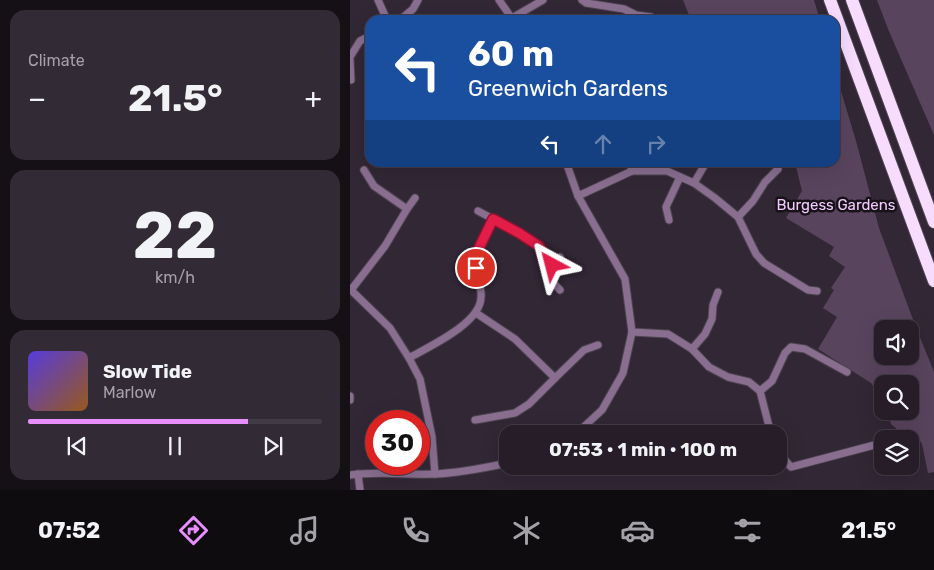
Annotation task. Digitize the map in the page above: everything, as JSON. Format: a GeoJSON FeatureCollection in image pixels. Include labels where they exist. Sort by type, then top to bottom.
{"type":"FeatureCollection","features":[{"type":"Feature","properties":{"kind":"highway"},"geometry":{"type":"LineString","coordinates":[[830,0],[836,15]]}},
{"type":"Feature","properties":{"kind":"highway"},"geometry":{"type":"LineString","coordinates":[[852,0],[934,222]]}},
{"type":"Feature","properties":{"kind":"highway"},"geometry":{"type":"LineString","coordinates":[[840,27],[934,281]]}},
{"type":"Feature","properties":{"kind":"street"},"geometry":{"type":"LineString","coordinates":[[378,0],[385,15]]}},
{"type":"Feature","properties":{"kind":"street"},"geometry":{"type":"LineString","coordinates":[[405,15],[418,0]]}},
{"type":"Feature","properties":{"kind":"street"},"geometry":{"type":"LineString","coordinates":[[499,0],[510,15]]}},
{"type":"Feature","properties":{"kind":"street"},"geometry":{"type":"LineString","coordinates":[[519,15],[543,0]]}},
{"type":"Feature","properties":{"kind":"street"},"geometry":{"type":"LineString","coordinates":[[582,0],[586,3],[624,9],[636,15]]}},
{"type":"Feature","properties":{"kind":"street"},"geometry":{"type":"LineString","coordinates":[[351,80],[350,58],[360,41],[365,38]]}},
{"type":"Feature","properties":{"kind":"street"},"geometry":{"type":"LineString","coordinates":[[568,167],[578,196],[624,279],[632,332],[623,373],[602,410],[586,425]]}},
{"type":"Feature","properties":{"kind":"street"},"geometry":{"type":"LineString","coordinates":[[631,167],[632,171]]}},
{"type":"Feature","properties":{"kind":"street"},"geometry":{"type":"LineString","coordinates":[[694,183],[703,167]]}},
{"type":"Feature","properties":{"kind":"street"},"geometry":{"type":"LineString","coordinates":[[738,217],[753,201],[765,182],[778,169]]}},
{"type":"Feature","properties":{"kind":"street"},"geometry":{"type":"LineString","coordinates":[[364,170],[374,186],[407,210]]}},
{"type":"Feature","properties":{"kind":"street"},"geometry":{"type":"LineString","coordinates":[[578,196],[632,171],[667,171],[694,183],[716,198],[738,217],[756,254],[764,264],[808,290],[817,291]]}},
{"type":"Feature","properties":{"kind":"street"},"geometry":{"type":"LineString","coordinates":[[669,220],[666,207],[680,177]]}},
{"type":"Feature","properties":{"kind":"street"},"geometry":{"type":"LineString","coordinates":[[415,198],[385,246],[350,290],[390,328],[420,379],[432,437],[435,474]]}},
{"type":"Feature","properties":{"kind":"street"},"geometry":{"type":"LineString","coordinates":[[478,211],[539,246],[552,265]]}},
{"type":"Feature","properties":{"kind":"street"},"geometry":{"type":"LineString","coordinates":[[409,358],[462,327],[476,313],[482,298],[476,268],[479,248],[493,219]]}},
{"type":"Feature","properties":{"kind":"street"},"geometry":{"type":"LineString","coordinates":[[560,257],[546,275],[560,290]]}},
{"type":"Feature","properties":{"kind":"street"},"geometry":{"type":"LineString","coordinates":[[692,349],[705,334],[712,319],[713,305],[718,292]]}},
{"type":"Feature","properties":{"kind":"street"},"geometry":{"type":"LineString","coordinates":[[476,313],[515,339],[555,378]]}},
{"type":"Feature","properties":{"kind":"street"},"geometry":{"type":"LineString","coordinates":[[632,332],[668,334],[692,349],[709,367],[728,377],[749,382],[760,390],[769,425]]}},
{"type":"Feature","properties":{"kind":"street"},"geometry":{"type":"LineString","coordinates":[[475,420],[515,413],[529,404],[584,350],[598,345]]}},
{"type":"Feature","properties":{"kind":"street"},"geometry":{"type":"LineString","coordinates":[[760,390],[772,381],[785,353],[791,347],[805,349],[847,372]]}},
{"type":"Feature","properties":{"kind":"street"},"geometry":{"type":"LineString","coordinates":[[787,462],[791,467],[874,445]]}},
{"type":"Feature","properties":{"kind":"street"},"geometry":{"type":"LineString","coordinates":[[360,490],[354,475],[375,472],[435,474],[499,465]]}},
{"type":"Feature","properties":{"kind":"green space"},"geometry":{"type":"Polygon","coordinates":[[[683,0],[814,0],[818,15],[689,15],[683,0]]]}},
{"type":"Feature","properties":{"kind":"green space"},"geometry":{"type":"Polygon","coordinates":[[[877,0],[934,0],[934,135],[888,29],[877,0]]]}},
{"type":"Feature","properties":{"kind":"green space","name":"Burgess Gardens"},"geometry":{"type":"Polygon","coordinates":[[[840,88],[879,228],[913,320],[874,320],[874,365],[919,365],[919,335],[934,372],[934,472],[928,473],[922,444],[919,439],[919,430],[898,430],[891,424],[890,420],[919,420],[919,375],[874,375],[874,387],[871,383],[818,349],[837,317],[823,308],[834,290],[831,288],[845,267],[829,256],[834,247],[786,218],[802,191],[796,167],[840,167],[840,88]]]}},
{"type":"Feature","properties":{"kind":"route"},"geometry":{"type":"LineString","coordinates":[[476,268],[479,248],[493,219],[539,246],[552,265]]}}]}
